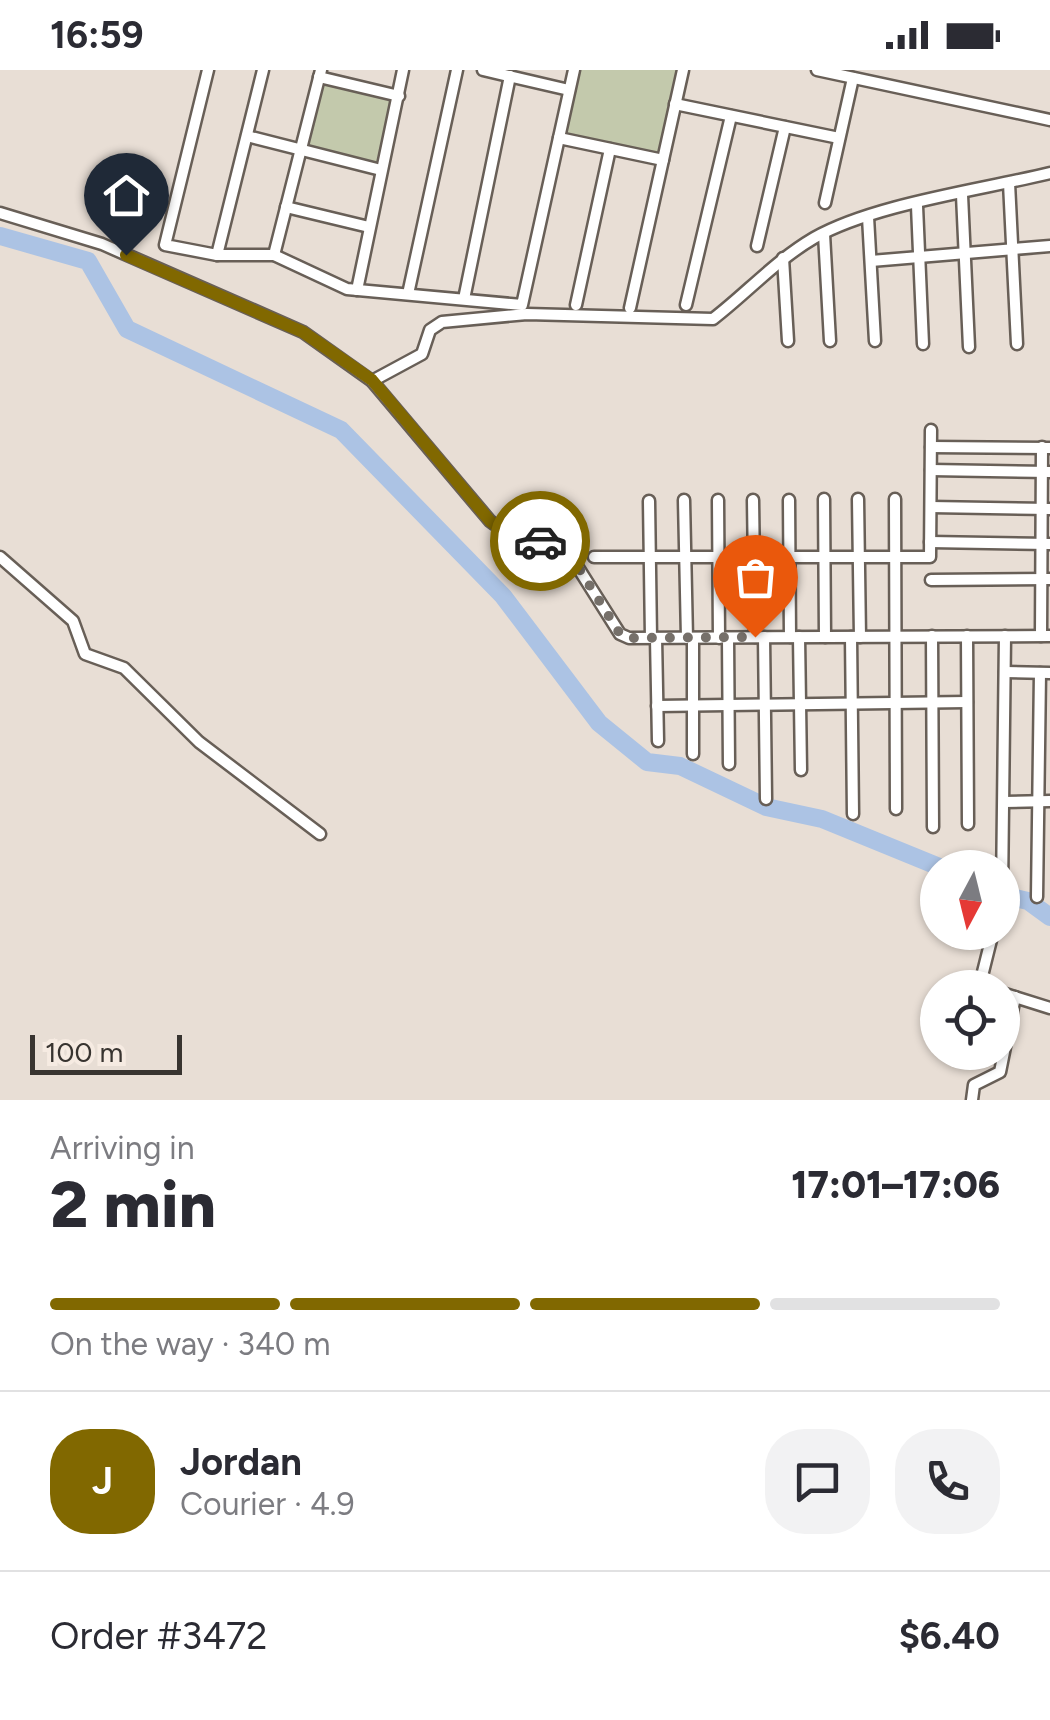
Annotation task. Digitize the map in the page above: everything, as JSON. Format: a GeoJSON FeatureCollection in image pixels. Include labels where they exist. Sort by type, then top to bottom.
{"type":"FeatureCollection","features":[{"type":"Feature","properties":{"kind":"street"},"geometry":{"type":"LineString","coordinates":[[208,70],[165,245],[216,254],[274,255],[357,290],[522,305],[574,70]]}},
{"type":"Feature","properties":{"kind":"street"},"geometry":{"type":"LineString","coordinates":[[216,254],[263,70]]}},
{"type":"Feature","properties":{"kind":"street"},"geometry":{"type":"LineString","coordinates":[[357,290],[403,70]]}},
{"type":"Feature","properties":{"kind":"street"},"geometry":{"type":"LineString","coordinates":[[408,294],[457,70]]}},
{"type":"Feature","properties":{"kind":"street"},"geometry":{"type":"LineString","coordinates":[[482,70],[569,90]]}},
{"type":"Feature","properties":{"kind":"street"},"geometry":{"type":"LineString","coordinates":[[630,308],[683,70]]}},
{"type":"Feature","properties":{"kind":"street"},"geometry":{"type":"LineString","coordinates":[[817,70],[860,76],[1050,120]]}},
{"type":"Feature","properties":{"kind":"street"},"geometry":{"type":"LineString","coordinates":[[274,255],[320,74],[398,96]]}},
{"type":"Feature","properties":{"kind":"street"},"geometry":{"type":"LineString","coordinates":[[464,300],[510,76]]}},
{"type":"Feature","properties":{"kind":"street"},"geometry":{"type":"LineString","coordinates":[[825,203],[839,138],[860,76]]}},
{"type":"Feature","properties":{"kind":"street"},"geometry":{"type":"LineString","coordinates":[[675,104],[839,138]]}},
{"type":"Feature","properties":{"kind":"street"},"geometry":{"type":"LineString","coordinates":[[686,306],[731,116]]}},
{"type":"Feature","properties":{"kind":"street"},"geometry":{"type":"LineString","coordinates":[[757,246],[785,127]]}},
{"type":"Feature","properties":{"kind":"street"},"geometry":{"type":"LineString","coordinates":[[247,136],[381,170]]}},
{"type":"Feature","properties":{"kind":"street"},"geometry":{"type":"LineString","coordinates":[[560,138],[663,160]]}},
{"type":"Feature","properties":{"kind":"street"},"geometry":{"type":"LineString","coordinates":[[576,305],[610,149]]}},
{"type":"Feature","properties":{"kind":"street"},"geometry":{"type":"LineString","coordinates":[[372,380],[422,354],[430,330],[442,322],[526,314],[713,319],[783,258],[824,234],[868,217],[1050,174]]}},
{"type":"Feature","properties":{"kind":"street"},"geometry":{"type":"LineString","coordinates":[[1009,184],[1017,344]]}},
{"type":"Feature","properties":{"kind":"street"},"geometry":{"type":"LineString","coordinates":[[962,194],[969,346]]}},
{"type":"Feature","properties":{"kind":"street"},"geometry":{"type":"LineString","coordinates":[[918,206],[923,344]]}},
{"type":"Feature","properties":{"kind":"street"},"geometry":{"type":"LineString","coordinates":[[286,207],[369,227]]}},
{"type":"Feature","properties":{"kind":"street"},"geometry":{"type":"LineString","coordinates":[[0,214],[102,244],[303,332],[372,380],[490,521],[512,538],[565,546],[620,634],[653,638],[1046,636],[1046,448],[931,447]]}},
{"type":"Feature","properties":{"kind":"street"},"geometry":{"type":"LineString","coordinates":[[868,217],[875,341]]}},
{"type":"Feature","properties":{"kind":"street"},"geometry":{"type":"LineString","coordinates":[[824,234],[830,341]]}},
{"type":"Feature","properties":{"kind":"street"},"geometry":{"type":"LineString","coordinates":[[871,260],[1050,246]]}},
{"type":"Feature","properties":{"kind":"street"},"geometry":{"type":"LineString","coordinates":[[783,258],[788,341]]}},
{"type":"Feature","properties":{"kind":"street"},"geometry":{"type":"LineString","coordinates":[[594,557],[930,557],[930,430]]}},
{"type":"Feature","properties":{"kind":"street"},"geometry":{"type":"LineString","coordinates":[[930,470],[1045,472]]}},
{"type":"Feature","properties":{"kind":"street"},"geometry":{"type":"LineString","coordinates":[[853,814],[858,499]]}},
{"type":"Feature","properties":{"kind":"street"},"geometry":{"type":"LineString","coordinates":[[895,499],[896,809]]}},
{"type":"Feature","properties":{"kind":"street"},"geometry":{"type":"LineString","coordinates":[[649,500],[658,742]]}},
{"type":"Feature","properties":{"kind":"street"},"geometry":{"type":"LineString","coordinates":[[684,500],[693,754]]}},
{"type":"Feature","properties":{"kind":"street"},"geometry":{"type":"LineString","coordinates":[[718,500],[729,764]]}},
{"type":"Feature","properties":{"kind":"street"},"geometry":{"type":"LineString","coordinates":[[754,500],[754,559],[766,706],[766,799]]}},
{"type":"Feature","properties":{"kind":"street"},"geometry":{"type":"LineString","coordinates":[[789,500],[801,770]]}},
{"type":"Feature","properties":{"kind":"street"},"geometry":{"type":"LineString","coordinates":[[824,500],[825,637]]}},
{"type":"Feature","properties":{"kind":"street"},"geometry":{"type":"LineString","coordinates":[[930,507],[1045,508]]}},
{"type":"Feature","properties":{"kind":"street"},"geometry":{"type":"LineString","coordinates":[[930,542],[1046,544]]}},
{"type":"Feature","properties":{"kind":"street"},"geometry":{"type":"LineString","coordinates":[[0,557],[73,620],[85,654],[124,668],[200,742],[320,834]]}},
{"type":"Feature","properties":{"kind":"street"},"geometry":{"type":"LineString","coordinates":[[932,580],[1046,579]]}},
{"type":"Feature","properties":{"kind":"street"},"geometry":{"type":"LineString","coordinates":[[932,636],[933,827]]}},
{"type":"Feature","properties":{"kind":"street"},"geometry":{"type":"LineString","coordinates":[[968,636],[968,824]]}},
{"type":"Feature","properties":{"kind":"street"},"geometry":{"type":"LineString","coordinates":[[1003,850],[1005,636]]}},
{"type":"Feature","properties":{"kind":"street"},"geometry":{"type":"LineString","coordinates":[[1005,672],[1045,673],[1044,801],[1037,897]]}},
{"type":"Feature","properties":{"kind":"street"},"geometry":{"type":"LineString","coordinates":[[657,706],[968,702]]}},
{"type":"Feature","properties":{"kind":"street"},"geometry":{"type":"LineString","coordinates":[[1004,802],[1044,801]]}},
{"type":"Feature","properties":{"kind":"street"},"geometry":{"type":"LineString","coordinates":[[1020,999],[1050,1008]]}},
{"type":"Feature","properties":{"kind":"street"},"geometry":{"type":"LineString","coordinates":[[972,1100],[974,1085],[1000,1070]]}},
{"type":"Feature","properties":{"kind":"green space"},"geometry":{"type":"Polygon","coordinates":[[[575,70],[683,70],[663,160],[559,138],[575,70]]]}},
{"type":"Feature","properties":{"kind":"green space"},"geometry":{"type":"Polygon","coordinates":[[[319,77],[399,96],[381,170],[302,152],[319,77]]]}},
{"type":"Feature","properties":{"kind":"waterway"},"geometry":{"type":"LineString","coordinates":[[0,236],[88,261],[127,329],[341,430],[503,596],[599,723],[647,762],[680,766],[766,807],[822,819],[920,859]]}},
{"type":"Feature","properties":{"kind":"waterway"},"geometry":{"type":"LineString","coordinates":[[1020,899],[1050,917]]}},
{"type":"Feature","properties":{"kind":"way so far"},"geometry":{"type":"LineString","coordinates":[[540,541],[565,546],[620,634],[629,638],[755,637]]}},
{"type":"Feature","properties":{"kind":"route"},"geometry":{"type":"LineString","coordinates":[[126,255],[303,332],[372,380],[490,521],[512,538],[540,541]]}}]}
